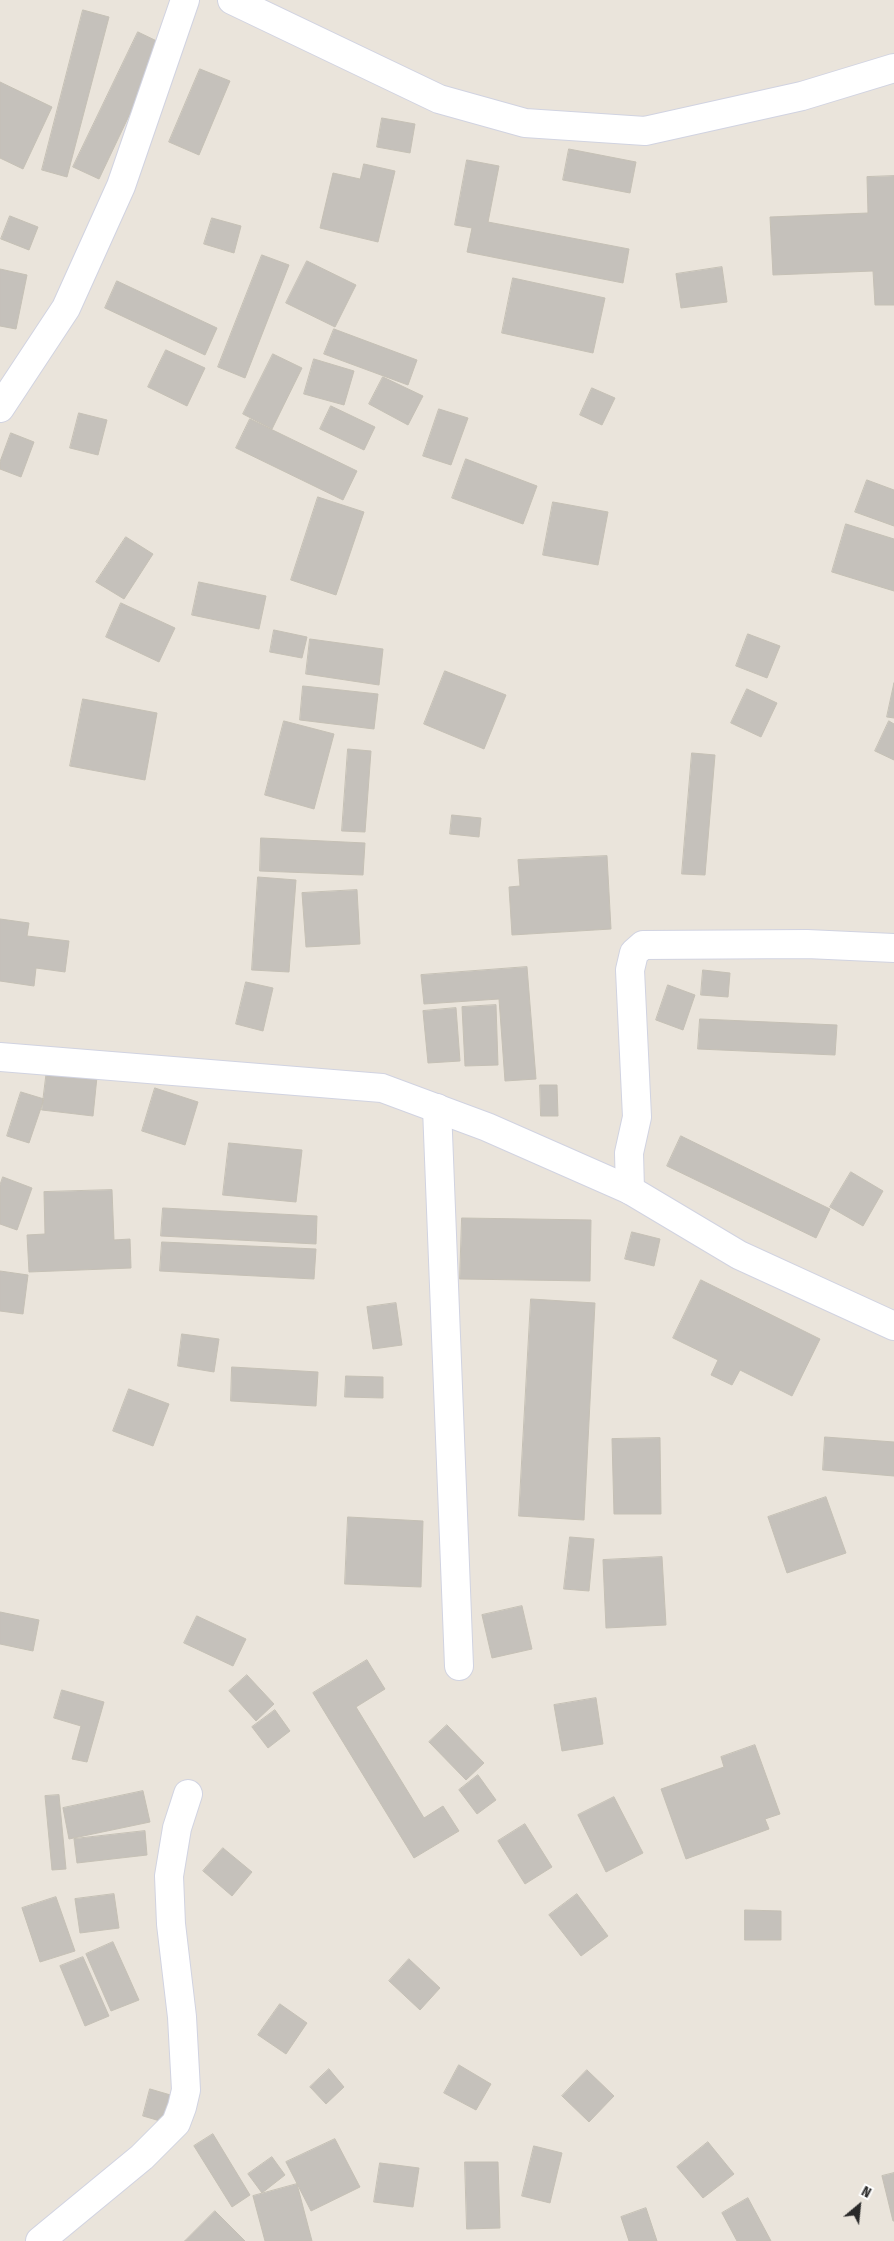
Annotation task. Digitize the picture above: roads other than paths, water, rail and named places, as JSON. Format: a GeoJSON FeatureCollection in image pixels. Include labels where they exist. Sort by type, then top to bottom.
{"type":"FeatureCollection","features":[{"type":"Feature","properties":{"kind":"street"},"geometry":{"type":"LineString","coordinates":[[0,408],[66,308],[121,186],[185,0]]}},
{"type":"Feature","properties":{"kind":"street"},"geometry":{"type":"LineString","coordinates":[[232,0],[439,99],[525,122],[645,131],[802,96],[894,68]]}},
{"type":"Feature","properties":{"kind":"street"},"geometry":{"type":"LineString","coordinates":[[630,1190],[629,1153],[636,1117],[630,970],[634,954],[643,945],[807,944],[894,948]]}},
{"type":"Feature","properties":{"kind":"street"},"geometry":{"type":"LineString","coordinates":[[0,1057],[382,1088],[487,1127],[630,1190],[739,1255],[894,1326]]}},
{"type":"Feature","properties":{"kind":"street"},"geometry":{"type":"LineString","coordinates":[[437,1108],[459,1666]]}},
{"type":"Feature","properties":{"kind":"street"},"geometry":{"type":"LineString","coordinates":[[40,2241],[142,2157],[176,2123],[182,2107],[186,2090],[182,2017],[169,1876],[177,1828],[188,1794]]}}]}
